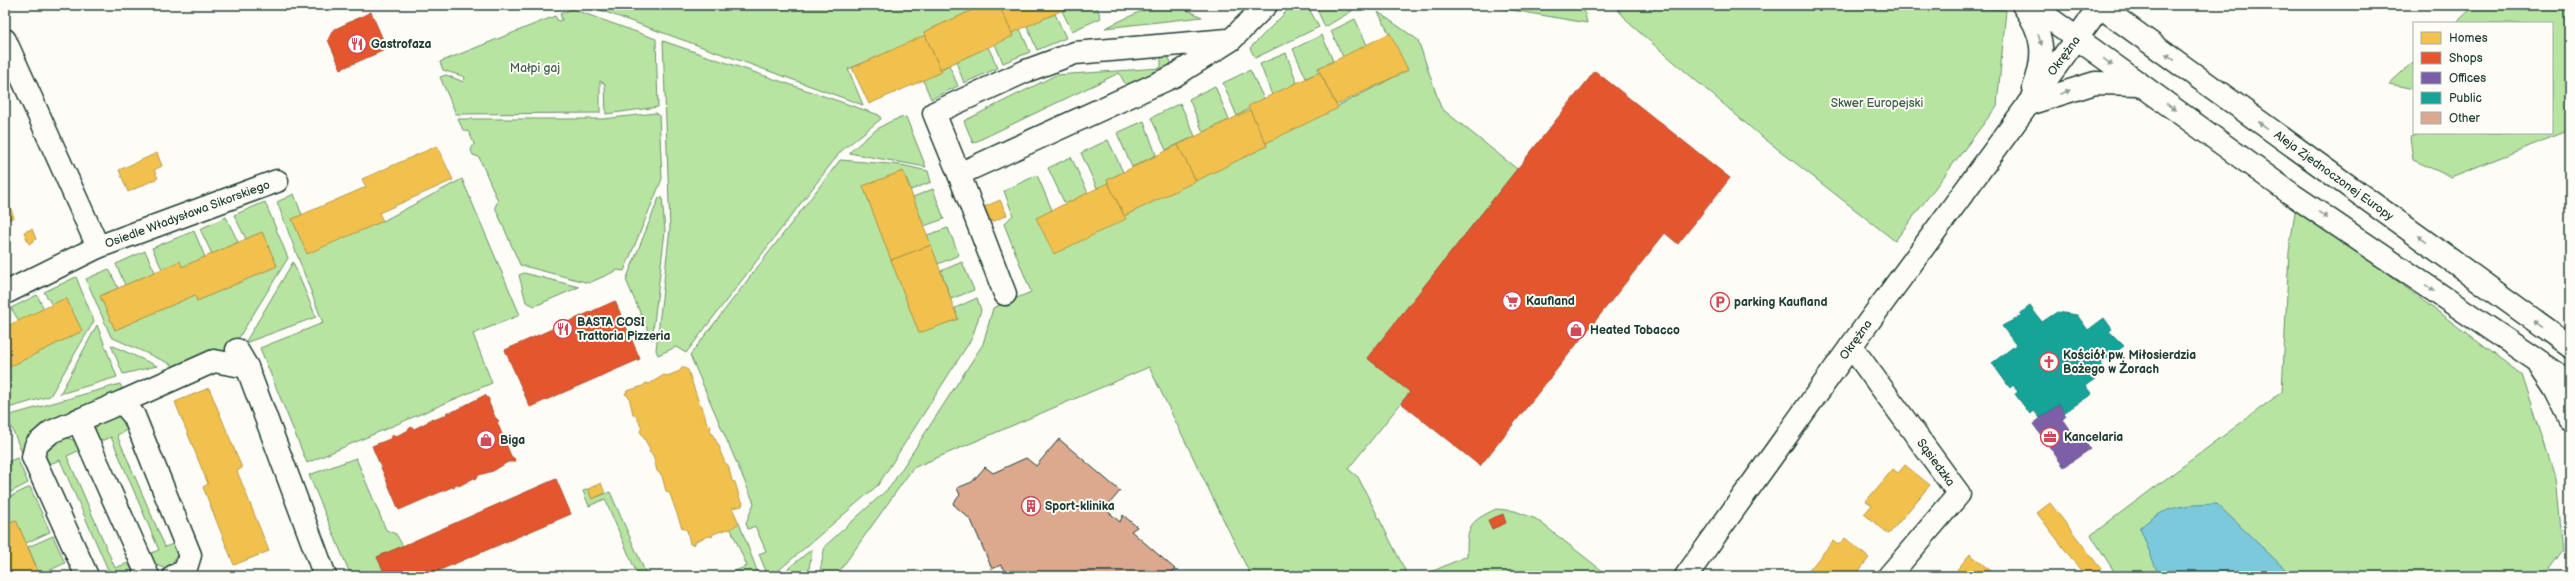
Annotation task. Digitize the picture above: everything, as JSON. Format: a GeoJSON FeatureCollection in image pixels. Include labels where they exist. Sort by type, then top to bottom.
{"type":"FeatureCollection","features":[{"type":"Feature","properties":{"kind":"street"},"geometry":{"type":"LineString","coordinates":[[959,174],[1174,76],[1231,40],[1266,5]]}},
{"type":"Feature","properties":{"kind":"street","name":"Okrężna"},"geometry":{"type":"LineString","coordinates":[[2023,5],[2032,18],[2043,47],[2041,68],[2028,104]]}},
{"type":"Feature","properties":{"kind":"street"},"geometry":{"type":"LineString","coordinates":[[2031,5],[2290,193],[2570,383]]}},
{"type":"Feature","properties":{"kind":"street","name":"Okrężna"},"geometry":{"type":"LineString","coordinates":[[1686,576],[1851,346],[2100,6]]}},
{"type":"Feature","properties":{"kind":"street","name":"Aleja Zjednoczonej Europy"},"geometry":{"type":"LineString","coordinates":[[2100,6],[2570,346]]}},
{"type":"Feature","properties":{"kind":"street","name":"Osiedle Władysława Sikorskiego"},"geometry":{"type":"LineString","coordinates":[[5,40],[98,247]]}},
{"type":"Feature","properties":{"kind":"street"},"geometry":{"type":"LineString","coordinates":[[1005,294],[934,113],[1026,71],[1075,53],[1231,40]]}},
{"type":"Feature","properties":{"kind":"street"},"geometry":{"type":"LineString","coordinates":[[2028,104],[2095,83],[2140,84]]}},
{"type":"Feature","properties":{"kind":"street","name":"Osiedle Władysława Sikorskiego"},"geometry":{"type":"LineString","coordinates":[[5,293],[98,247],[276,181]]}},
{"type":"Feature","properties":{"kind":"street","name":"Sąsiedzka"},"geometry":{"type":"LineString","coordinates":[[1851,346],[1959,494],[1891,575]]}},
{"type":"Feature","properties":{"kind":"street"},"geometry":{"type":"LineString","coordinates":[[2532,356],[2555,389],[2570,419]]}},
{"type":"Feature","properties":{"kind":"street"},"geometry":{"type":"LineString","coordinates":[[87,576],[34,457],[36,445],[51,432],[214,361],[242,359],[325,576]]}},
{"type":"Feature","properties":{"kind":"street"},"geometry":{"type":"LineString","coordinates":[[122,402],[134,416],[190,555],[185,571],[174,576]]}},
{"type":"Feature","properties":{"kind":"street"},"geometry":{"type":"LineString","coordinates":[[78,420],[148,576]]}},
{"type":"Feature","properties":{"kind":"green space"},"geometry":{"type":"Polygon","coordinates":[[[586,5],[984,5],[924,32],[926,37],[848,69],[863,105],[586,5]]]}},
{"type":"Feature","properties":{"kind":"green space"},"geometry":{"type":"Polygon","coordinates":[[[1074,5],[1096,5],[1101,18],[1072,31],[1062,11],[1074,5]]]}},
{"type":"Feature","properties":{"kind":"green space"},"geometry":{"type":"Polygon","coordinates":[[[1154,5],[1179,6],[1202,17],[1105,28],[1154,5]]]}},
{"type":"Feature","properties":{"kind":"green space"},"geometry":{"type":"Polygon","coordinates":[[[1293,5],[1307,5],[1319,27],[1255,58],[1250,48],[1293,5]]]}},
{"type":"Feature","properties":{"kind":"green space"},"geometry":{"type":"Polygon","coordinates":[[[1315,5],[1349,5],[1352,11],[1325,27],[1315,5]]]}},
{"type":"Feature","properties":{"kind":"green space"},"geometry":{"type":"Polygon","coordinates":[[[1483,5],[1583,5],[1587,23],[1483,5]]]}},
{"type":"Feature","properties":{"kind":"green space","name":"Skwer Europejski"},"geometry":{"type":"Polygon","coordinates":[[[1614,5],[1907,5],[2006,10],[1997,106],[1895,241],[1756,132],[1631,25],[1614,5]]]}},
{"type":"Feature","properties":{"kind":"green space"},"geometry":{"type":"Polygon","coordinates":[[[2475,5],[2570,5],[2570,130],[2451,177],[2413,160],[2410,137],[2418,134],[2553,134],[2553,22],[2457,22],[2475,5]]]}},
{"type":"Feature","properties":{"kind":"green space","name":"Małpi gaj"},"geometry":{"type":"Polygon","coordinates":[[[572,9],[656,39],[658,107],[606,114],[605,84],[600,81],[600,113],[456,114],[440,77],[446,75],[464,82],[465,77],[443,70],[440,62],[555,16],[558,21],[562,20],[560,14],[572,9]]]}},
{"type":"Feature","properties":{"kind":"green space"},"geometry":{"type":"Polygon","coordinates":[[[1378,12],[1418,40],[1441,108],[1517,169],[1368,358],[1410,392],[1348,469],[1358,477],[1408,576],[1251,576],[1149,367],[913,468],[836,576],[819,576],[825,546],[890,487],[983,344],[993,308],[1031,292],[1004,224],[1013,215],[1004,191],[1037,175],[1052,210],[1037,218],[1124,216],[1267,146],[1266,143],[1408,70],[1378,12]]]}},
{"type":"Feature","properties":{"kind":"green space"},"geometry":{"type":"Polygon","coordinates":[[[1055,14],[1066,38],[1037,50],[1027,26],[1055,14]]]}},
{"type":"Feature","properties":{"kind":"green space"},"geometry":{"type":"Polygon","coordinates":[[[1355,19],[1367,45],[1343,57],[1331,31],[1355,19]]]}},
{"type":"Feature","properties":{"kind":"green space"},"geometry":{"type":"Polygon","coordinates":[[[1020,29],[1030,52],[1003,63],[995,44],[1013,36],[1012,33],[1020,29]]]}},
{"type":"Feature","properties":{"kind":"green space"},"geometry":{"type":"Polygon","coordinates":[[[1322,35],[1333,61],[1318,68],[1320,72],[1306,78],[1293,49],[1322,35]]]}},
{"type":"Feature","properties":{"kind":"green space"},"geometry":{"type":"Polygon","coordinates":[[[663,41],[879,115],[881,119],[841,151],[686,353],[676,347],[658,355],[656,350],[670,229],[663,41]]]}},
{"type":"Feature","properties":{"kind":"green space"},"geometry":{"type":"Polygon","coordinates":[[[988,47],[998,68],[964,83],[956,62],[988,47]]]}},
{"type":"Feature","properties":{"kind":"green space"},"geometry":{"type":"Polygon","coordinates":[[[1161,53],[1166,53],[1171,62],[1170,68],[1127,87],[1119,73],[973,143],[964,121],[1056,75],[1161,68],[1161,53]]]}},
{"type":"Feature","properties":{"kind":"green space"},"geometry":{"type":"Polygon","coordinates":[[[1286,53],[1297,83],[1272,95],[1260,64],[1286,53]]]}},
{"type":"Feature","properties":{"kind":"green space"},"geometry":{"type":"Polygon","coordinates":[[[2413,62],[2413,89],[2389,84],[2413,62]]]}},
{"type":"Feature","properties":{"kind":"green space"},"geometry":{"type":"Polygon","coordinates":[[[949,65],[958,86],[931,99],[923,80],[949,65]]]}},
{"type":"Feature","properties":{"kind":"green space"},"geometry":{"type":"Polygon","coordinates":[[[1250,70],[1264,99],[1237,116],[1223,83],[1250,70]]]}},
{"type":"Feature","properties":{"kind":"green space"},"geometry":{"type":"Polygon","coordinates":[[[1215,86],[1229,120],[1203,132],[1189,99],[1215,86]]]}},
{"type":"Feature","properties":{"kind":"green space"},"geometry":{"type":"Polygon","coordinates":[[[1180,103],[1195,136],[1166,150],[1151,118],[1180,103]]]}},
{"type":"Feature","properties":{"kind":"green space"},"geometry":{"type":"Polygon","coordinates":[[[656,113],[659,115],[662,179],[624,271],[618,270],[589,283],[520,265],[495,207],[498,201],[479,157],[473,155],[471,150],[474,144],[469,132],[463,130],[458,119],[603,119],[656,113]]]}},
{"type":"Feature","properties":{"kind":"green space"},"geometry":{"type":"Polygon","coordinates":[[[906,117],[926,167],[849,153],[882,126],[906,117]]]}},
{"type":"Feature","properties":{"kind":"green space"},"geometry":{"type":"Polygon","coordinates":[[[1144,121],[1156,155],[1132,167],[1117,133],[1144,121]]]}},
{"type":"Feature","properties":{"kind":"green space"},"geometry":{"type":"Polygon","coordinates":[[[1108,140],[1123,172],[1107,180],[1108,183],[1097,188],[1081,153],[1108,140]]]}},
{"type":"Feature","properties":{"kind":"green space"},"geometry":{"type":"Polygon","coordinates":[[[1071,157],[1088,193],[1065,204],[1048,168],[1071,157]]]}},
{"type":"Feature","properties":{"kind":"green space"},"geometry":{"type":"Polygon","coordinates":[[[840,160],[901,165],[928,171],[931,182],[911,190],[903,171],[863,186],[919,333],[958,319],[955,308],[977,298],[981,310],[972,338],[878,485],[772,576],[768,576],[759,554],[766,551],[755,526],[748,529],[746,523],[754,503],[690,355],[840,160]]]}},
{"type":"Feature","properties":{"kind":"green space"},"geometry":{"type":"Polygon","coordinates":[[[462,179],[520,315],[473,334],[492,383],[307,463],[260,348],[323,323],[277,202],[294,194],[302,215],[292,219],[307,253],[383,221],[462,179]]]}},
{"type":"Feature","properties":{"kind":"green space"},"geometry":{"type":"Polygon","coordinates":[[[933,189],[944,219],[924,226],[913,197],[933,189]]]}},
{"type":"Feature","properties":{"kind":"green space"},"geometry":{"type":"Polygon","coordinates":[[[662,197],[665,231],[652,340],[626,280],[659,198],[662,197]]]}},
{"type":"Feature","properties":{"kind":"green space"},"geometry":{"type":"Polygon","coordinates":[[[265,202],[288,258],[230,352],[179,368],[111,337],[86,279],[109,269],[118,288],[100,296],[115,330],[195,295],[197,301],[277,266],[262,232],[246,239],[234,215],[265,202]]]}},
{"type":"Feature","properties":{"kind":"green space"},"geometry":{"type":"Polygon","coordinates":[[[2296,205],[2522,375],[2556,479],[2563,550],[2544,576],[2117,576],[2091,535],[2282,392],[2289,252],[2296,205]]]}},
{"type":"Feature","properties":{"kind":"green space"},"geometry":{"type":"Polygon","coordinates":[[[226,217],[238,242],[212,254],[200,229],[226,217]]]}},
{"type":"Feature","properties":{"kind":"green space"},"geometry":{"type":"Polygon","coordinates":[[[948,228],[959,255],[938,264],[927,235],[948,228]]]}},
{"type":"Feature","properties":{"kind":"green space"},"geometry":{"type":"Polygon","coordinates":[[[194,231],[205,257],[182,267],[180,262],[162,269],[152,248],[194,231]]]}},
{"type":"Feature","properties":{"kind":"green space"},"geometry":{"type":"Polygon","coordinates":[[[145,251],[155,272],[125,285],[116,264],[145,251]]]}},
{"type":"Feature","properties":{"kind":"green space"},"geometry":{"type":"Polygon","coordinates":[[[293,262],[316,317],[245,343],[293,262]]]}},
{"type":"Feature","properties":{"kind":"green space"},"geometry":{"type":"Polygon","coordinates":[[[962,262],[974,290],[951,299],[941,271],[962,262]]]}},
{"type":"Feature","properties":{"kind":"green space"},"geometry":{"type":"Polygon","coordinates":[[[524,273],[579,287],[535,306],[526,302],[519,275],[524,273]]]}},
{"type":"Feature","properties":{"kind":"green space"},"geometry":{"type":"Polygon","coordinates":[[[76,277],[94,321],[50,396],[5,409],[5,369],[82,331],[66,298],[52,305],[44,292],[76,277]]]}},
{"type":"Feature","properties":{"kind":"green space"},"geometry":{"type":"Polygon","coordinates":[[[37,295],[44,309],[19,321],[11,308],[37,295]]]}},
{"type":"Feature","properties":{"kind":"green space"},"geometry":{"type":"Polygon","coordinates":[[[97,325],[117,377],[60,394],[97,325]]]}},
{"type":"Feature","properties":{"kind":"green space"},"geometry":{"type":"Polygon","coordinates":[[[111,345],[157,366],[123,374],[111,345]]]}},
{"type":"Feature","properties":{"kind":"green space"},"geometry":{"type":"Polygon","coordinates":[[[120,384],[124,392],[26,463],[7,416],[120,384]]]}},
{"type":"Feature","properties":{"kind":"green space"},"geometry":{"type":"Polygon","coordinates":[[[116,415],[125,420],[129,429],[117,435],[165,547],[178,542],[180,550],[171,565],[164,568],[148,562],[146,555],[159,550],[111,437],[98,442],[95,430],[100,420],[116,415]]]}},
{"type":"Feature","properties":{"kind":"green space"},"geometry":{"type":"Polygon","coordinates":[[[61,438],[68,438],[77,442],[80,450],[67,456],[115,568],[128,563],[132,570],[130,576],[100,576],[109,572],[60,460],[47,465],[44,459],[46,448],[61,438]]]}},
{"type":"Feature","properties":{"kind":"green space"},"geometry":{"type":"Polygon","coordinates":[[[17,458],[28,483],[5,495],[5,463],[17,458]]]}},
{"type":"Feature","properties":{"kind":"green space"},"geometry":{"type":"Polygon","coordinates":[[[356,458],[386,530],[396,534],[403,546],[377,557],[386,576],[351,576],[309,475],[356,458]]]}},
{"type":"Feature","properties":{"kind":"green space"},"geometry":{"type":"Polygon","coordinates":[[[30,487],[50,532],[26,543],[16,520],[10,522],[5,511],[5,499],[30,487]]]}},
{"type":"Feature","properties":{"kind":"green space"},"geometry":{"type":"Polygon","coordinates":[[[588,489],[592,499],[610,492],[647,576],[632,576],[637,574],[605,499],[589,506],[583,491],[588,489]]]}},
{"type":"Feature","properties":{"kind":"green space"},"geometry":{"type":"Polygon","coordinates":[[[1496,509],[1515,511],[1536,519],[1609,576],[1422,576],[1467,556],[1468,537],[1471,526],[1480,517],[1496,509]]]}},
{"type":"Feature","properties":{"kind":"green space"},"geometry":{"type":"Polygon","coordinates":[[[739,523],[759,576],[723,576],[747,566],[730,527],[739,523]]]}},
{"type":"Feature","properties":{"kind":"green space"},"geometry":{"type":"Polygon","coordinates":[[[53,536],[65,563],[40,575],[28,547],[53,536]]]}},
{"type":"Feature","properties":{"kind":"green space"},"geometry":{"type":"Polygon","coordinates":[[[812,549],[808,576],[779,576],[812,549]]]}},
{"type":"Feature","properties":{"kind":"water"},"geometry":{"type":"Polygon","coordinates":[[[2217,504],[2286,570],[2300,576],[2159,576],[2140,528],[2149,520],[2158,515],[2176,508],[2217,504]]]}},
{"type":"Feature","properties":{"kind":"building: Homes"},"geometry":{"type":"Polygon","coordinates":[[[984,5],[999,5],[1013,36],[940,69],[924,32],[984,5]]]}},
{"type":"Feature","properties":{"kind":"building: Homes"},"geometry":{"type":"Polygon","coordinates":[[[999,5],[1074,5],[1012,33],[999,5]]]}},
{"type":"Feature","properties":{"kind":"building: Homes"},"geometry":{"type":"Polygon","coordinates":[[[1390,33],[1408,70],[1336,105],[1318,69],[1390,33]]]}},
{"type":"Feature","properties":{"kind":"building: Homes"},"geometry":{"type":"Polygon","coordinates":[[[925,35],[942,72],[869,104],[852,68],[925,35]]]}},
{"type":"Feature","properties":{"kind":"building: Homes"},"geometry":{"type":"Polygon","coordinates":[[[1320,72],[1338,108],[1266,143],[1248,106],[1320,72]]]}},
{"type":"Feature","properties":{"kind":"building: Homes"},"geometry":{"type":"Polygon","coordinates":[[[1250,110],[1267,146],[1196,181],[1178,145],[1250,110]]]}},
{"type":"Feature","properties":{"kind":"building: Homes"},"geometry":{"type":"Polygon","coordinates":[[[1178,145],[1196,181],[1124,216],[1107,180],[1178,145]]]}},
{"type":"Feature","properties":{"kind":"building: Homes"},"geometry":{"type":"Polygon","coordinates":[[[437,146],[453,180],[379,213],[383,221],[307,254],[292,219],[366,187],[362,179],[437,146]]]}},
{"type":"Feature","properties":{"kind":"building: Homes"},"geometry":{"type":"Polygon","coordinates":[[[157,153],[162,166],[154,170],[158,178],[128,192],[119,170],[157,153]]]}},
{"type":"Feature","properties":{"kind":"building: Homes"},"geometry":{"type":"Polygon","coordinates":[[[903,171],[931,245],[891,260],[863,186],[903,171]]]}},
{"type":"Feature","properties":{"kind":"building: Homes"},"geometry":{"type":"Polygon","coordinates":[[[1108,183],[1126,219],[1054,254],[1036,218],[1108,183]]]}},
{"type":"Feature","properties":{"kind":"building: Homes"},"geometry":{"type":"Polygon","coordinates":[[[5,195],[14,217],[5,221],[5,195]]]}},
{"type":"Feature","properties":{"kind":"building: Homes"},"geometry":{"type":"Polygon","coordinates":[[[1000,200],[1007,215],[992,222],[984,207],[1000,200]]]}},
{"type":"Feature","properties":{"kind":"building: Homes"},"geometry":{"type":"Polygon","coordinates":[[[32,229],[36,239],[29,244],[24,232],[32,229]]]}},
{"type":"Feature","properties":{"kind":"building: Homes"},"geometry":{"type":"Polygon","coordinates":[[[262,232],[277,266],[197,301],[195,295],[115,330],[100,296],[180,261],[182,267],[262,232]]]}},
{"type":"Feature","properties":{"kind":"building: Homes"},"geometry":{"type":"Polygon","coordinates":[[[931,245],[958,319],[919,333],[891,260],[931,245]]]}},
{"type":"Feature","properties":{"kind":"building: Homes"},"geometry":{"type":"Polygon","coordinates":[[[66,298],[82,331],[5,369],[5,327],[66,298]]]}},
{"type":"Feature","properties":{"kind":"building: Homes"},"geometry":{"type":"Polygon","coordinates":[[[682,367],[688,370],[699,403],[702,406],[707,424],[711,427],[710,430],[720,448],[725,463],[728,465],[732,481],[735,482],[740,499],[743,502],[742,506],[732,508],[739,523],[729,530],[727,529],[713,534],[712,537],[709,536],[696,541],[694,545],[690,544],[687,530],[682,528],[670,494],[666,491],[662,476],[657,471],[653,455],[649,452],[650,449],[640,431],[642,428],[636,416],[633,414],[629,397],[625,394],[627,391],[643,386],[646,383],[649,384],[664,375],[667,376],[680,371],[682,367]]]}},
{"type":"Feature","properties":{"kind":"building: Homes"},"geometry":{"type":"Polygon","coordinates":[[[209,388],[242,468],[237,471],[269,551],[234,565],[203,487],[208,484],[175,402],[209,388]]]}},
{"type":"Feature","properties":{"kind":"building: Homes"},"geometry":{"type":"Polygon","coordinates":[[[1905,465],[1930,485],[1889,534],[1864,514],[1872,505],[1866,501],[1893,469],[1898,473],[1905,465]]]}},
{"type":"Feature","properties":{"kind":"building: Homes"},"geometry":{"type":"Polygon","coordinates":[[[601,483],[605,493],[592,499],[588,489],[601,483]]]}},
{"type":"Feature","properties":{"kind":"building: Homes"},"geometry":{"type":"Polygon","coordinates":[[[2050,503],[2101,569],[2092,576],[2085,576],[2037,513],[2050,503]]]}},
{"type":"Feature","properties":{"kind":"building: Homes"},"geometry":{"type":"Polygon","coordinates":[[[5,511],[10,522],[16,520],[40,576],[5,576],[5,511]]]}},
{"type":"Feature","properties":{"kind":"building: Homes"},"geometry":{"type":"Polygon","coordinates":[[[1845,538],[1869,558],[1855,576],[1809,576],[1806,574],[1833,541],[1838,545],[1845,538]]]}},
{"type":"Feature","properties":{"kind":"building: Homes"},"geometry":{"type":"Polygon","coordinates":[[[1970,554],[1997,576],[1952,576],[1970,554]]]}},
{"type":"Feature","properties":{"kind":"building: Shops","name":"Gastrofaza"},"geometry":{"type":"Polygon","coordinates":[[[371,12],[387,49],[341,69],[328,40],[333,30],[371,12]]]}},
{"type":"Feature","properties":{"kind":"building: Shops","name":"Kaufland"},"geometry":{"type":"Polygon","coordinates":[[[1595,71],[1730,178],[1678,244],[1665,233],[1480,466],[1401,403],[1410,392],[1367,358],[1595,71]]]}},
{"type":"Feature","properties":{"kind":"building: Shops"},"geometry":{"type":"Polygon","coordinates":[[[615,301],[640,359],[530,407],[505,350],[615,301]]]}},
{"type":"Feature","properties":{"kind":"building: Shops"},"geometry":{"type":"Polygon","coordinates":[[[485,395],[489,399],[489,403],[495,417],[499,421],[497,422],[511,456],[515,459],[514,462],[508,462],[493,471],[479,475],[476,479],[474,478],[459,486],[456,484],[454,488],[452,487],[399,510],[372,446],[390,439],[393,435],[396,436],[407,431],[411,427],[414,429],[432,418],[434,420],[446,415],[447,412],[452,412],[485,395]]]}},
{"type":"Feature","properties":{"kind":"building: Shops"},"geometry":{"type":"Polygon","coordinates":[[[556,479],[571,514],[426,576],[386,576],[377,557],[556,479]]]}},
{"type":"Feature","properties":{"kind":"building: Shops"},"geometry":{"type":"Polygon","coordinates":[[[1503,514],[1506,523],[1492,529],[1488,520],[1503,514]]]}},
{"type":"Feature","properties":{"kind":"building: Offices"},"geometry":{"type":"Polygon","coordinates":[[[2059,404],[2066,416],[2063,419],[2074,435],[2078,432],[2090,449],[2064,467],[2033,424],[2059,404]]]}},
{"type":"Feature","properties":{"kind":"building: Public","name":"Kościół pw. Miłosierdzia Bożego w Żorach"},"geometry":{"type":"Polygon","coordinates":[[[2030,306],[2042,322],[2057,312],[2077,315],[2088,330],[2104,318],[2112,329],[2109,331],[2124,346],[2101,364],[2106,371],[2085,386],[2092,394],[2065,412],[2059,404],[2040,418],[2034,411],[2030,414],[2015,394],[2018,392],[2013,385],[2010,388],[1992,363],[2016,345],[2002,326],[2021,316],[2019,314],[2030,306]]]}},
{"type":"Feature","properties":{"kind":"building: Other","name":"Sport-klinika"},"geometry":{"type":"Polygon","coordinates":[[[1059,439],[1120,491],[1105,509],[1120,522],[1123,515],[1137,527],[1131,531],[1175,569],[1170,576],[1010,576],[1001,565],[992,569],[971,520],[953,504],[960,495],[957,488],[972,482],[985,467],[993,473],[1026,458],[1036,466],[1059,439]]]}},
{"type":"Feature","properties":{"kind":"place","name":"Gastrofaza"},"geometry":{"type":"Point","coordinates":[357,44]}},
{"type":"Feature","properties":{"kind":"place","name":"Kaufland"},"geometry":{"type":"Point","coordinates":[1512,301]}},
{"type":"Feature","properties":{"kind":"place","name":"parking Kaufland"},"geometry":{"type":"Point","coordinates":[1720,302]}},
{"type":"Feature","properties":{"kind":"place","name":"BASTA COSI Trattoria Pizzeria"},"geometry":{"type":"Point","coordinates":[563,329]}},
{"type":"Feature","properties":{"kind":"place","name":"Heated Tobacco"},"geometry":{"type":"Point","coordinates":[1576,330]}},
{"type":"Feature","properties":{"kind":"place","name":"Kościół pw. Miłosierdzia Bożego w Żorach"},"geometry":{"type":"Point","coordinates":[2049,362]}},
{"type":"Feature","properties":{"kind":"place","name":"Kancelaria"},"geometry":{"type":"Point","coordinates":[2050,437]}},
{"type":"Feature","properties":{"kind":"place","name":"Biga"},"geometry":{"type":"Point","coordinates":[486,440]}},
{"type":"Feature","properties":{"kind":"place","name":"Sport-klinika"},"geometry":{"type":"Point","coordinates":[1031,506]}}]}
